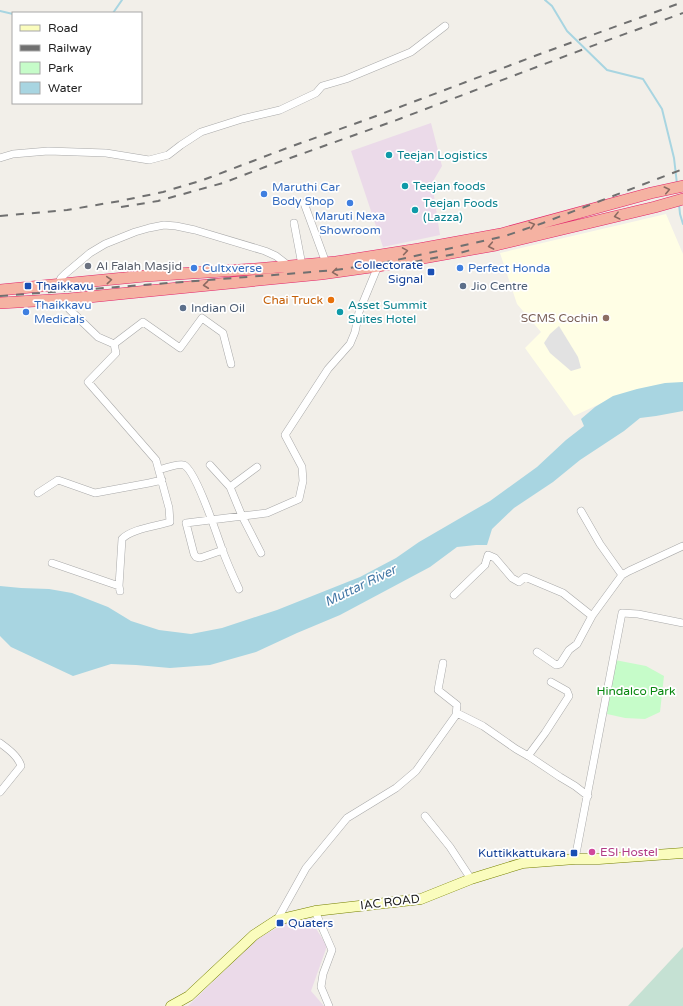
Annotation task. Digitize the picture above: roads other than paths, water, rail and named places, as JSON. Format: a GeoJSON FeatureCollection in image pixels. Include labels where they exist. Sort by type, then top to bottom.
{"type":"FeatureCollection","features":[{"type":"Feature","properties":{"kind":"highway"},"geometry":{"type":"LineString","coordinates":[[0,290],[145,276],[326,263],[419,249],[501,234],[651,193],[683,186]]}},
{"type":"Feature","properties":{"kind":"highway"},"geometry":{"type":"LineString","coordinates":[[0,303],[69,299],[321,274],[378,266],[496,245],[683,199]]}},
{"type":"Feature","properties":{"kind":"highway"},"geometry":{"type":"LineString","coordinates":[[84,282],[84,297]]}},
{"type":"Feature","properties":{"kind":"main road","name":"IAC ROAD"},"geometry":{"type":"LineString","coordinates":[[171,1006],[189,996],[254,935],[277,920],[315,911],[422,898],[472,879],[523,863],[575,859],[599,859],[683,852]]}},
{"type":"Feature","properties":{"kind":"street"},"geometry":{"type":"LineString","coordinates":[[0,158],[13,154],[48,151],[106,152],[149,160],[168,155],[201,132],[242,119],[280,110],[316,93],[322,86],[346,79],[411,52],[445,26]]}},
{"type":"Feature","properties":{"kind":"street"},"geometry":{"type":"LineString","coordinates":[[304,203],[326,263]]}},
{"type":"Feature","properties":{"kind":"street"},"geometry":{"type":"LineString","coordinates":[[294,223],[302,265]]}},
{"type":"Feature","properties":{"kind":"street"},"geometry":{"type":"LineString","coordinates":[[58,284],[65,274],[107,242],[149,228],[164,225],[172,225],[195,230],[265,251],[276,256],[289,266]]}},
{"type":"Feature","properties":{"kind":"street"},"geometry":{"type":"LineString","coordinates":[[223,550],[200,558],[196,557],[186,523],[268,513],[299,499],[304,481],[302,467],[285,435],[328,369],[350,344],[359,312],[378,266]]}},
{"type":"Feature","properties":{"kind":"street"},"geometry":{"type":"LineString","coordinates":[[69,299],[69,308],[98,337],[114,344]]}},
{"type":"Feature","properties":{"kind":"street"},"geometry":{"type":"LineString","coordinates":[[114,344],[143,322],[180,348],[202,318],[223,333],[231,364]]}},
{"type":"Feature","properties":{"kind":"street"},"geometry":{"type":"LineString","coordinates":[[52,563],[120,588],[122,539],[127,534],[135,531],[170,522],[169,508],[160,470],[156,460],[88,382],[116,353],[114,344]]}},
{"type":"Feature","properties":{"kind":"street"},"geometry":{"type":"LineString","coordinates":[[160,470],[179,465],[184,465],[187,468],[194,479],[213,520],[223,550],[239,589]]}},
{"type":"Feature","properties":{"kind":"street"},"geometry":{"type":"LineString","coordinates":[[210,465],[230,487],[242,516],[261,553]]}},
{"type":"Feature","properties":{"kind":"street"},"geometry":{"type":"LineString","coordinates":[[230,487],[257,467]]}},
{"type":"Feature","properties":{"kind":"street"},"geometry":{"type":"LineString","coordinates":[[38,493],[58,480],[95,493],[162,480]]}},
{"type":"Feature","properties":{"kind":"street"},"geometry":{"type":"LineString","coordinates":[[580,511],[600,544],[622,575]]}},
{"type":"Feature","properties":{"kind":"street"},"geometry":{"type":"LineString","coordinates":[[537,652],[556,665],[560,664],[569,650],[577,644],[592,616],[622,575],[683,546]]}},
{"type":"Feature","properties":{"kind":"street"},"geometry":{"type":"LineString","coordinates":[[454,595],[485,565],[488,555],[495,558],[512,578],[519,582],[525,577],[563,593],[592,616]]}},
{"type":"Feature","properties":{"kind":"street"},"geometry":{"type":"LineString","coordinates":[[575,859],[622,612],[683,622]]}},
{"type":"Feature","properties":{"kind":"street"},"geometry":{"type":"LineString","coordinates":[[277,920],[306,868],[347,818],[396,788],[416,771],[457,713],[457,705],[438,690],[443,663]]}},
{"type":"Feature","properties":{"kind":"street"},"geometry":{"type":"LineString","coordinates":[[528,756],[569,696],[567,691],[551,682]]}},
{"type":"Feature","properties":{"kind":"street"},"geometry":{"type":"LineString","coordinates":[[457,713],[483,726],[588,796]]}},
{"type":"Feature","properties":{"kind":"street"},"geometry":{"type":"LineString","coordinates":[[0,743],[14,755],[20,762],[21,766],[0,792]]}},
{"type":"Feature","properties":{"kind":"street"},"geometry":{"type":"LineString","coordinates":[[425,816],[450,847],[472,879]]}},
{"type":"Feature","properties":{"kind":"street"},"geometry":{"type":"LineString","coordinates":[[315,911],[332,950],[323,974],[321,987],[329,1006]]}},
{"type":"Feature","properties":{"kind":"water","name":"Muttar River"},"geometry":{"type":"Polygon","coordinates":[[[683,382],[683,411],[640,418],[624,431],[580,460],[553,482],[514,508],[492,529],[487,545],[457,547],[430,567],[340,615],[256,652],[210,665],[170,668],[111,664],[73,676],[11,647],[0,636],[0,586],[49,589],[72,593],[108,607],[131,621],[159,630],[191,634],[222,628],[277,610],[360,577],[396,558],[419,542],[490,501],[537,467],[566,440],[584,426],[581,419],[595,407],[613,396],[665,383],[683,382]]]}},
{"type":"Feature","properties":{"kind":"waterway"},"geometry":{"type":"LineString","coordinates":[[114,12],[122,0]]}},
{"type":"Feature","properties":{"kind":"waterway"},"geometry":{"type":"LineString","coordinates":[[545,0],[552,6],[567,31],[607,70],[643,79],[662,109],[674,158],[677,184]]}},
{"type":"Feature","properties":{"kind":"waterway"},"geometry":{"type":"LineString","coordinates":[[0,11],[12,14]]}},
{"type":"Feature","properties":{"kind":"waterway"},"geometry":{"type":"LineString","coordinates":[[679,204],[683,224]]}},
{"type":"Feature","properties":{"kind":"railway"},"geometry":{"type":"LineString","coordinates":[[0,216],[67,210],[120,201],[163,192],[203,180],[683,2]]}},
{"type":"Feature","properties":{"kind":"railway"},"geometry":{"type":"LineString","coordinates":[[121,207],[158,201],[223,183],[683,13]]}},
{"type":"Feature","properties":{"kind":"railway"},"geometry":{"type":"LineString","coordinates":[[0,296],[335,270],[378,264],[505,236],[543,223],[683,169]]}},
{"type":"Feature","properties":{"kind":"railway"},"geometry":{"type":"LineString","coordinates":[[383,268],[474,249]]}},
{"type":"Feature","properties":{"kind":"place","name":"Teejan Logistics"},"geometry":{"type":"Point","coordinates":[389,155]}},
{"type":"Feature","properties":{"kind":"place","name":"Teejan foods"},"geometry":{"type":"Point","coordinates":[405,186]}},
{"type":"Feature","properties":{"kind":"place","name":"Maruthi Car Body Shop"},"geometry":{"type":"Point","coordinates":[264,194]}},
{"type":"Feature","properties":{"kind":"place","name":"Maruti Nexa Showroom"},"geometry":{"type":"Point","coordinates":[350,203]}},
{"type":"Feature","properties":{"kind":"place","name":"Teejan Foods (Lazza)"},"geometry":{"type":"Point","coordinates":[415,210]}},
{"type":"Feature","properties":{"kind":"place","name":"Al Falah Masjid"},"geometry":{"type":"Point","coordinates":[88,266]}},
{"type":"Feature","properties":{"kind":"place","name":"Cultxverse"},"geometry":{"type":"Point","coordinates":[194,268]}},
{"type":"Feature","properties":{"kind":"place","name":"Perfect Honda"},"geometry":{"type":"Point","coordinates":[460,268]}},
{"type":"Feature","properties":{"kind":"place","name":"Collectorate Signal"},"geometry":{"type":"Point","coordinates":[431,272]}},
{"type":"Feature","properties":{"kind":"place","name":"Thaikkavu"},"geometry":{"type":"Point","coordinates":[28,286]}},
{"type":"Feature","properties":{"kind":"place","name":"Jio Centre"},"geometry":{"type":"Point","coordinates":[463,286]}},
{"type":"Feature","properties":{"kind":"place","name":"Chai Truck"},"geometry":{"type":"Point","coordinates":[331,300]}},
{"type":"Feature","properties":{"kind":"place","name":"Indian Oil"},"geometry":{"type":"Point","coordinates":[183,308]}},
{"type":"Feature","properties":{"kind":"place","name":"Thaikkavu Medicals"},"geometry":{"type":"Point","coordinates":[26,312]}},
{"type":"Feature","properties":{"kind":"place","name":"Asset Summit Suites Hotel"},"geometry":{"type":"Point","coordinates":[340,312]}},
{"type":"Feature","properties":{"kind":"place","name":"SCMS Cochin"},"geometry":{"type":"Point","coordinates":[606,318]}},
{"type":"Feature","properties":{"kind":"place","name":"ESI Hostel"},"geometry":{"type":"Point","coordinates":[592,852]}},
{"type":"Feature","properties":{"kind":"place","name":"Kuttikkattukara"},"geometry":{"type":"Point","coordinates":[574,853]}},
{"type":"Feature","properties":{"kind":"place","name":"Quaters"},"geometry":{"type":"Point","coordinates":[280,923]}},
{"type":"Feature","properties":{"kind":"park label","name":"Hindalco Park"},"geometry":{"type":"Point","coordinates":[636,691]}}]}
